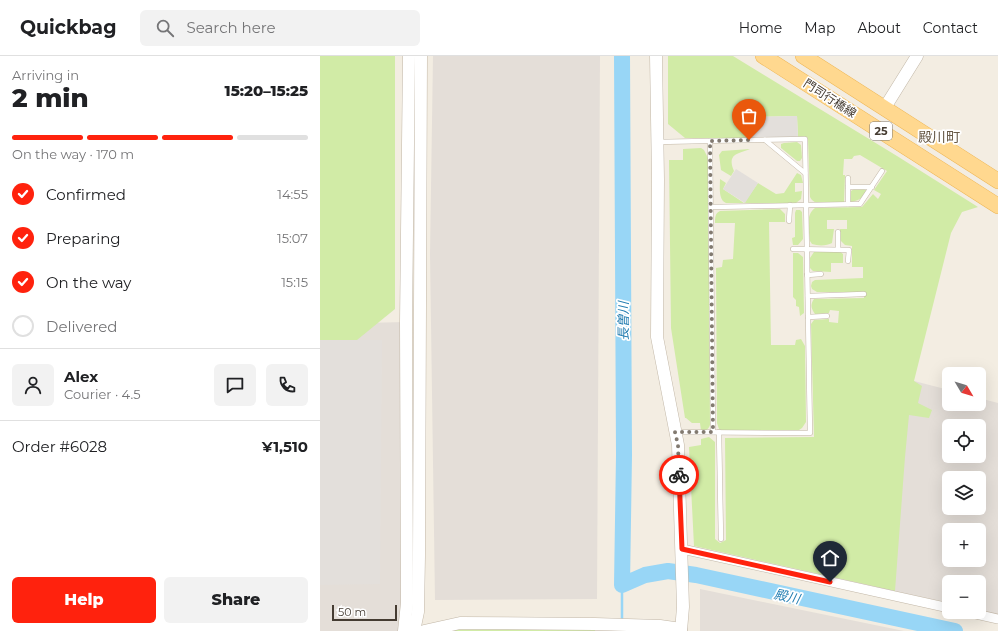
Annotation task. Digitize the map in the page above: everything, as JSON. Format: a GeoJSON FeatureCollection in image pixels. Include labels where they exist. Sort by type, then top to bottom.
{"type":"FeatureCollection","features":[{"type":"Feature","properties":{"kind":"main road","name":"門司行橋線"},"geometry":{"type":"LineString","coordinates":[[764,56],[998,206]]}},
{"type":"Feature","properties":{"kind":"main road","name":"門司行橋線"},"geometry":{"type":"LineString","coordinates":[[803,56],[998,181]]}},
{"type":"Feature","properties":{"kind":"street"},"geometry":{"type":"LineString","coordinates":[[404,631],[407,602],[406,322],[410,56]]}},
{"type":"Feature","properties":{"kind":"street"},"geometry":{"type":"LineString","coordinates":[[414,631],[418,612],[419,556],[421,56]]}},
{"type":"Feature","properties":{"kind":"street"},"geometry":{"type":"LineString","coordinates":[[424,631],[460,623],[595,628],[660,626],[681,630],[683,607],[678,445],[657,337],[658,142],[656,56]]}},
{"type":"Feature","properties":{"kind":"street"},"geometry":{"type":"LineString","coordinates":[[884,108],[917,56]]}},
{"type":"Feature","properties":{"kind":"street"},"geometry":{"type":"LineString","coordinates":[[682,553],[942,607]]}},
{"type":"Feature","properties":{"kind":"street"},"geometry":{"type":"LineString","coordinates":[[986,616],[998,619]]}},
{"type":"Feature","properties":{"kind":"lane"},"geometry":{"type":"LineString","coordinates":[[658,142],[805,139],[810,433],[675,432]]}},
{"type":"Feature","properties":{"kind":"lane"},"geometry":{"type":"LineString","coordinates":[[765,140],[805,173]]}},
{"type":"Feature","properties":{"kind":"lane"},"geometry":{"type":"LineString","coordinates":[[710,141],[713,432]]}},
{"type":"Feature","properties":{"kind":"lane"},"geometry":{"type":"LineString","coordinates":[[711,207],[860,204],[882,171]]}},
{"type":"Feature","properties":{"kind":"lane"},"geometry":{"type":"LineString","coordinates":[[848,178],[848,204]]}},
{"type":"Feature","properties":{"kind":"lane"},"geometry":{"type":"LineString","coordinates":[[848,186],[872,187]]}},
{"type":"Feature","properties":{"kind":"lane"},"geometry":{"type":"LineString","coordinates":[[789,221],[790,205]]}},
{"type":"Feature","properties":{"kind":"lane"},"geometry":{"type":"LineString","coordinates":[[838,232],[838,249]]}},
{"type":"Feature","properties":{"kind":"lane"},"geometry":{"type":"LineString","coordinates":[[793,249],[848,250],[848,261]]}},
{"type":"Feature","properties":{"kind":"lane"},"geometry":{"type":"LineString","coordinates":[[807,275],[821,274]]}},
{"type":"Feature","properties":{"kind":"lane"},"geometry":{"type":"LineString","coordinates":[[808,296],[864,294]]}},
{"type":"Feature","properties":{"kind":"lane"},"geometry":{"type":"LineString","coordinates":[[808,317],[827,316]]}},
{"type":"Feature","properties":{"kind":"lane"},"geometry":{"type":"LineString","coordinates":[[719,432],[721,539]]}},
{"type":"Feature","properties":{"kind":"shaded area"},"geometry":{"type":"Polygon","coordinates":[[[433,56],[600,56],[597,599],[435,600],[430,254],[433,56]]]}},
{"type":"Feature","properties":{"kind":"shaded area"},"geometry":{"type":"Polygon","coordinates":[[[797,116],[798,137],[751,138],[750,117],[797,116]]]}},
{"type":"Feature","properties":{"kind":"shaded area"},"geometry":{"type":"Polygon","coordinates":[[[736,169],[758,183],[745,203],[723,189],[736,169]]]}},
{"type":"Feature","properties":{"kind":"shaded area"},"geometry":{"type":"Polygon","coordinates":[[[406,322],[404,631],[320,631],[320,324],[406,322]]]}},
{"type":"Feature","properties":{"kind":"shaded area"},"geometry":{"type":"Polygon","coordinates":[[[320,340],[382,340],[380,584],[320,585],[320,340]]]}},
{"type":"Feature","properties":{"kind":"shaded area"},"geometry":{"type":"Polygon","coordinates":[[[892,374],[942,388],[942,411],[986,411],[986,400],[998,403],[998,614],[986,611],[986,575],[942,575],[942,601],[876,587],[892,374]]]}},
{"type":"Feature","properties":{"kind":"shaded area"},"geometry":{"type":"Polygon","coordinates":[[[700,589],[904,631],[700,631],[700,589]]]}},
{"type":"Feature","properties":{"kind":"green space"},"geometry":{"type":"Polygon","coordinates":[[[320,56],[395,56],[395,309],[357,340],[320,340],[320,56]]]}},
{"type":"Feature","properties":{"kind":"green space"},"geometry":{"type":"Polygon","coordinates":[[[668,56],[733,56],[978,207],[962,212],[951,233],[914,381],[922,386],[918,403],[932,410],[929,418],[909,415],[895,591],[694,546],[689,447],[701,445],[701,439],[709,437],[715,442],[715,539],[720,543],[726,540],[725,438],[814,437],[811,324],[814,320],[829,319],[829,322],[838,323],[839,311],[830,310],[829,313],[815,314],[812,308],[812,303],[814,299],[864,298],[864,292],[817,292],[812,289],[812,282],[815,280],[863,278],[863,267],[852,267],[852,246],[845,245],[840,240],[840,229],[847,229],[847,220],[827,220],[827,229],[834,229],[832,243],[817,245],[812,244],[810,241],[808,223],[810,215],[815,208],[862,207],[873,194],[878,199],[881,194],[874,190],[887,171],[860,155],[854,156],[852,159],[844,159],[844,203],[820,204],[816,203],[810,197],[808,139],[807,137],[798,137],[797,116],[751,117],[751,138],[685,138],[668,124],[668,56]]]}},
{"type":"Feature","properties":{"kind":"green space"},"geometry":{"type":"Polygon","coordinates":[[[797,142],[801,145],[802,158],[800,161],[797,161],[781,148],[781,144],[797,142]]]}},
{"type":"Feature","properties":{"kind":"green space"},"geometry":{"type":"Polygon","coordinates":[[[701,148],[704,150],[708,158],[710,425],[707,430],[704,431],[701,431],[700,423],[692,423],[685,418],[671,328],[669,160],[683,160],[683,149],[701,148]]]}},
{"type":"Feature","properties":{"kind":"green space"},"geometry":{"type":"Polygon","coordinates":[[[750,149],[734,156],[732,165],[734,171],[731,176],[721,170],[719,155],[722,151],[750,149]]]}},
{"type":"Feature","properties":{"kind":"green space"},"geometry":{"type":"Polygon","coordinates":[[[797,173],[801,175],[803,183],[795,183],[795,192],[802,191],[801,199],[796,203],[744,203],[758,183],[776,194],[784,193],[797,173]]]}},
{"type":"Feature","properties":{"kind":"green space"},"geometry":{"type":"Polygon","coordinates":[[[720,179],[726,183],[723,189],[744,203],[726,203],[723,201],[720,193],[720,179]]]}},
{"type":"Feature","properties":{"kind":"green space"},"geometry":{"type":"Polygon","coordinates":[[[854,189],[864,189],[867,191],[860,199],[850,202],[851,191],[854,189]]]}},
{"type":"Feature","properties":{"kind":"green space"},"geometry":{"type":"Polygon","coordinates":[[[780,209],[785,214],[785,222],[769,222],[771,345],[795,345],[796,340],[801,339],[805,346],[806,422],[799,430],[723,431],[719,429],[717,423],[716,268],[722,267],[723,260],[733,259],[735,223],[715,223],[716,216],[720,211],[780,209]]]}},
{"type":"Feature","properties":{"kind":"green space"},"geometry":{"type":"Polygon","coordinates":[[[796,210],[800,210],[802,212],[803,239],[798,245],[793,245],[792,238],[795,237],[796,210]]]}},
{"type":"Feature","properties":{"kind":"green space"},"geometry":{"type":"Polygon","coordinates":[[[839,251],[843,254],[843,263],[831,263],[831,272],[813,271],[810,268],[810,258],[814,252],[839,251]]]}},
{"type":"Feature","properties":{"kind":"green space"},"geometry":{"type":"Polygon","coordinates":[[[793,253],[798,253],[803,257],[804,313],[800,316],[799,307],[796,306],[796,300],[793,297],[793,253]]]}},
{"type":"Feature","properties":{"kind":"green space"},"geometry":{"type":"Polygon","coordinates":[[[460,623],[595,624],[595,631],[424,631],[460,623]]]}},
{"type":"Feature","properties":{"kind":"waterway","name":"長曽川"},"geometry":{"type":"LineString","coordinates":[[622,56],[624,455],[622,585],[645,575],[668,571],[696,575],[955,631]]}},
{"type":"Feature","properties":{"kind":"waterway"},"geometry":{"type":"LineString","coordinates":[[622,585],[622,621]]}},
{"type":"Feature","properties":{"kind":"way so far"},"geometry":{"type":"LineString","coordinates":[[679,475],[678,445],[675,432],[713,432],[710,141],[749,140]]}},
{"type":"Feature","properties":{"kind":"district","name":"殿川町"},"geometry":{"type":"Point","coordinates":[939,137]}},
{"type":"Feature","properties":{"kind":"route"},"geometry":{"type":"LineString","coordinates":[[679,475],[682,549],[830,582]]}},
{"type":"Feature","properties":{"kind":"water label","name":"殿川"},"geometry":{"type":"Point","coordinates":[787,596]}}]}
